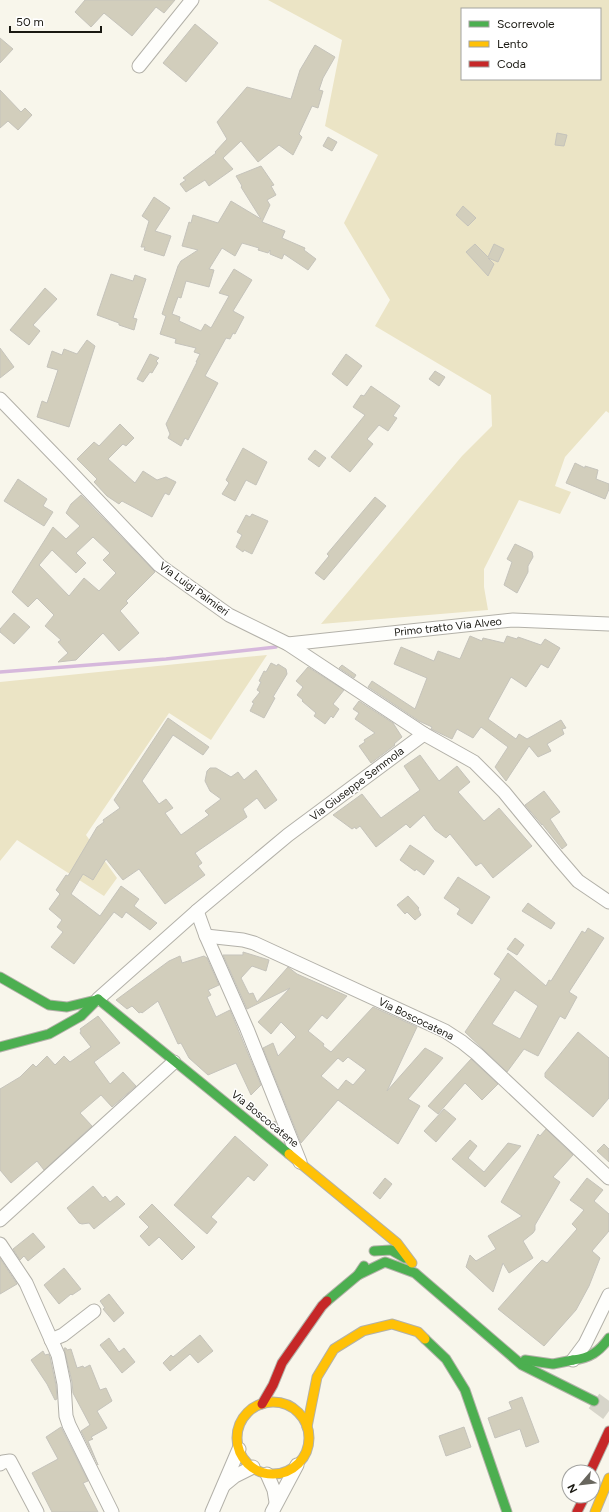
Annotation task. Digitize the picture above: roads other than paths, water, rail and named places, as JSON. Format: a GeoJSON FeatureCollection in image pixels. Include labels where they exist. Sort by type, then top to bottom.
{"type":"FeatureCollection","features":[{"type":"Feature","properties":{"kind":"main road","name":"Via Giuseppe Semmola"},"geometry":{"type":"LineString","coordinates":[[0,977],[49,1005],[67,1007],[98,999]]}},
{"type":"Feature","properties":{"kind":"main road","name":"Via Giuseppe Semmola"},"geometry":{"type":"LineString","coordinates":[[0,1047],[49,1034],[81,1016],[98,999]]}},
{"type":"Feature","properties":{"kind":"main road","name":"Via Boscocatene"},"geometry":{"type":"LineString","coordinates":[[98,999],[300,1163],[365,1218],[412,1264],[525,1360],[596,1399],[522,1365],[415,1273],[385,1262],[358,1275]]}},
{"type":"Feature","properties":{"kind":"main road"},"geometry":{"type":"LineString","coordinates":[[262,1404],[273,1385],[282,1363],[297,1340],[322,1306],[358,1275],[374,1251],[373,1236],[365,1218]]}},
{"type":"Feature","properties":{"kind":"main road"},"geometry":{"type":"LineString","coordinates":[[374,1251],[385,1248],[397,1248]]}},
{"type":"Feature","properties":{"kind":"main road"},"geometry":{"type":"LineString","coordinates":[[308,1427],[300,1414],[289,1406],[277,1402],[262,1404],[249,1411],[241,1422],[238,1435],[239,1449],[246,1462],[257,1470],[267,1474],[277,1474],[288,1471],[297,1465],[305,1454],[309,1442],[308,1427],[317,1377],[334,1349],[363,1331],[392,1324],[418,1332],[446,1359],[465,1390],[507,1512]]}},
{"type":"Feature","properties":{"kind":"main road"},"geometry":{"type":"LineString","coordinates":[[525,1360],[553,1364],[588,1359],[603,1347],[609,1338]]}},
{"type":"Feature","properties":{"kind":"main road"},"geometry":{"type":"LineString","coordinates":[[282,1363],[284,1389],[289,1406]]}},
{"type":"Feature","properties":{"kind":"main road"},"geometry":{"type":"LineString","coordinates":[[594,1464],[609,1431]]}},
{"type":"Feature","properties":{"kind":"main road"},"geometry":{"type":"LineString","coordinates":[[601,1464],[609,1447]]}},
{"type":"Feature","properties":{"kind":"main road"},"geometry":{"type":"LineString","coordinates":[[595,1512],[609,1478]]}},
{"type":"Feature","properties":{"kind":"main road"},"geometry":{"type":"LineString","coordinates":[[493,1499],[496,1480]]}},
{"type":"Feature","properties":{"kind":"street"},"geometry":{"type":"LineString","coordinates":[[139,66],[192,0]]}},
{"type":"Feature","properties":{"kind":"street","name":"Via Luigi Palmieri"},"geometry":{"type":"LineString","coordinates":[[0,399],[66,466],[159,565],[229,615],[288,644],[424,734]]}},
{"type":"Feature","properties":{"kind":"street","name":"Primo tratto Via Alveo"},"geometry":{"type":"LineString","coordinates":[[288,644],[513,620],[609,624]]}},
{"type":"Feature","properties":{"kind":"street"},"geometry":{"type":"LineString","coordinates":[[424,734],[474,762],[504,792],[558,859],[578,881],[609,902]]}},
{"type":"Feature","properties":{"kind":"street","name":"Via Giuseppe Semmola"},"geometry":{"type":"LineString","coordinates":[[98,999],[197,911],[288,835],[424,734]]}},
{"type":"Feature","properties":{"kind":"street"},"geometry":{"type":"LineString","coordinates":[[197,911],[206,936],[247,1028],[300,1163]]}},
{"type":"Feature","properties":{"kind":"street","name":"Via Boscocatena"},"geometry":{"type":"LineString","coordinates":[[206,936],[243,940],[254,944],[445,1031],[477,1054],[609,1178]]}},
{"type":"Feature","properties":{"kind":"street"},"geometry":{"type":"LineString","coordinates":[[0,1220],[174,1062]]}},
{"type":"Feature","properties":{"kind":"street"},"geometry":{"type":"LineString","coordinates":[[0,1244],[26,1283],[58,1355],[64,1384],[66,1416],[69,1425],[112,1512]]}},
{"type":"Feature","properties":{"kind":"street"},"geometry":{"type":"LineString","coordinates":[[573,1360],[585,1344],[609,1294]]}},
{"type":"Feature","properties":{"kind":"street"},"geometry":{"type":"LineString","coordinates":[[51,1340],[62,1335],[94,1311]]}},
{"type":"Feature","properties":{"kind":"street"},"geometry":{"type":"LineString","coordinates":[[212,1512],[239,1449]]}},
{"type":"Feature","properties":{"kind":"street"},"geometry":{"type":"LineString","coordinates":[[0,1464],[10,1461],[37,1512]]}},
{"type":"Feature","properties":{"kind":"street"},"geometry":{"type":"LineString","coordinates":[[274,1507],[297,1465]]}},
{"type":"Feature","properties":{"kind":"street"},"geometry":{"type":"LineString","coordinates":[[222,1486],[235,1476],[253,1467]]}},
{"type":"Feature","properties":{"kind":"street"},"geometry":{"type":"LineString","coordinates":[[267,1474],[274,1490],[274,1507]]}},
{"type":"Feature","properties":{"kind":"waterway"},"geometry":{"type":"LineString","coordinates":[[0,672],[166,659],[276,647]]}},
{"type":"Feature","properties":{"kind":"tunnel"},"geometry":{"type":"LineString","coordinates":[[594,1401],[609,1412]]}}]}
